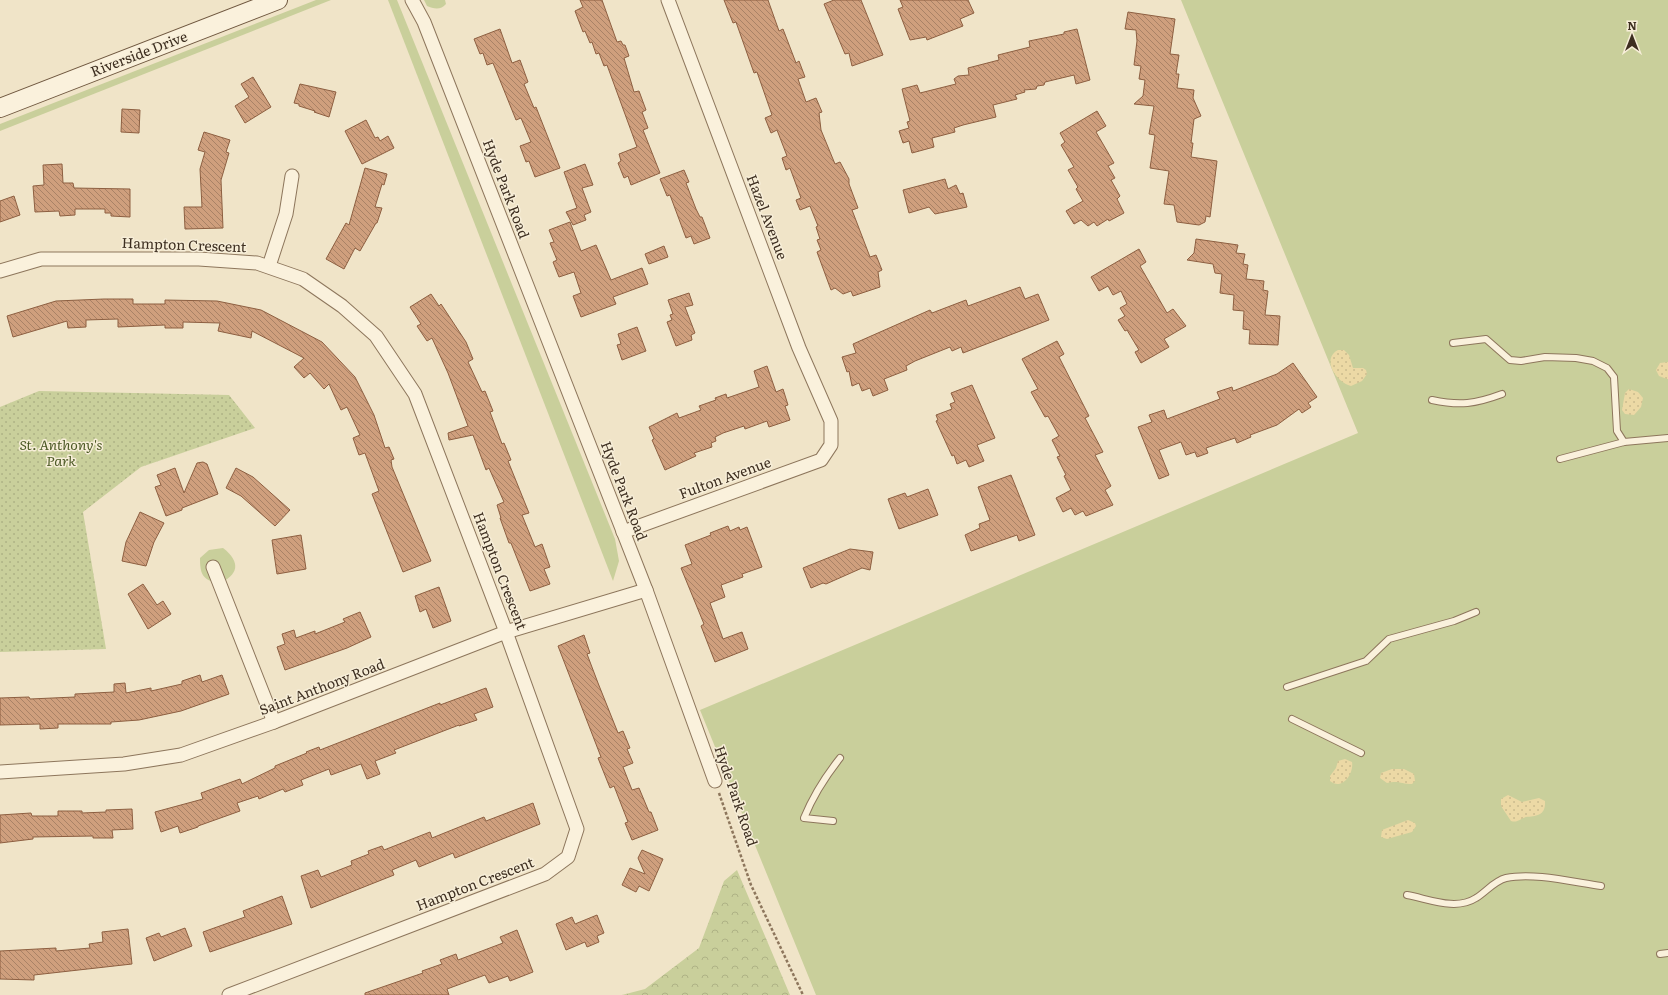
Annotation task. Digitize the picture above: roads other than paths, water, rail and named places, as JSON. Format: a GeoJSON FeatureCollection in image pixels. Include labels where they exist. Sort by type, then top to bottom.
{"type":"FeatureCollection","features":[{"type":"Feature","properties":{"kind":"main road","name":"Riverside Drive"},"geometry":{"type":"LineString","coordinates":[[0,108],[278,0]]}},
{"type":"Feature","properties":{"kind":"street","name":"Hyde Park Road"},"geometry":{"type":"LineString","coordinates":[[412,0],[424,22],[646,590],[714,781]]}},
{"type":"Feature","properties":{"kind":"street","name":"Hazel Avenue"},"geometry":{"type":"LineString","coordinates":[[668,0],[799,348],[830,421],[831,445]]}},
{"type":"Feature","properties":{"kind":"street"},"geometry":{"type":"LineString","coordinates":[[268,266],[286,214],[292,176]]}},
{"type":"Feature","properties":{"kind":"street","name":"Hampton Crescent"},"geometry":{"type":"LineString","coordinates":[[0,271],[41,259],[199,259],[257,263],[303,279],[342,306],[376,336],[415,394],[506,632],[577,829],[568,857],[545,874],[229,995]]}},
{"type":"Feature","properties":{"kind":"street","name":"Fulton Avenue"},"geometry":{"type":"LineString","coordinates":[[623,532],[821,460],[831,445]]}},
{"type":"Feature","properties":{"kind":"street"},"geometry":{"type":"LineString","coordinates":[[213,568],[274,722]]}},
{"type":"Feature","properties":{"kind":"street","name":"Saint Anthony Road"},"geometry":{"type":"LineString","coordinates":[[0,772],[124,764],[181,755],[274,722],[506,632],[646,590]]}},
{"type":"Feature","properties":{"kind":"lane"},"geometry":{"type":"LineString","coordinates":[[1453,342],[1486,339],[1510,360],[1521,361],[1545,357],[1576,358],[1593,361],[1607,368],[1614,378],[1617,431],[1624,442]]}},
{"type":"Feature","properties":{"kind":"lane"},"geometry":{"type":"LineString","coordinates":[[1432,400],[1454,404],[1465,404],[1502,394]]}},
{"type":"Feature","properties":{"kind":"lane"},"geometry":{"type":"LineString","coordinates":[[1560,459],[1624,442],[1668,438]]}},
{"type":"Feature","properties":{"kind":"lane"},"geometry":{"type":"LineString","coordinates":[[1287,687],[1366,661],[1389,639],[1454,621],[1476,612]]}},
{"type":"Feature","properties":{"kind":"lane"},"geometry":{"type":"LineString","coordinates":[[1292,719],[1361,753]]}},
{"type":"Feature","properties":{"kind":"lane"},"geometry":{"type":"LineString","coordinates":[[832,821],[804,818],[810,801],[840,758]]}},
{"type":"Feature","properties":{"kind":"lane"},"geometry":{"type":"LineString","coordinates":[[1408,895],[1454,905],[1464,904],[1474,900],[1499,881],[1523,877],[1600,886]]}},
{"type":"Feature","properties":{"kind":"lane"},"geometry":{"type":"LineString","coordinates":[[1660,954],[1668,953]]}},
{"type":"Feature","properties":{"kind":"park label","name":"St. Anthony's Park"},"geometry":{"type":"Point","coordinates":[61,454]}}]}
